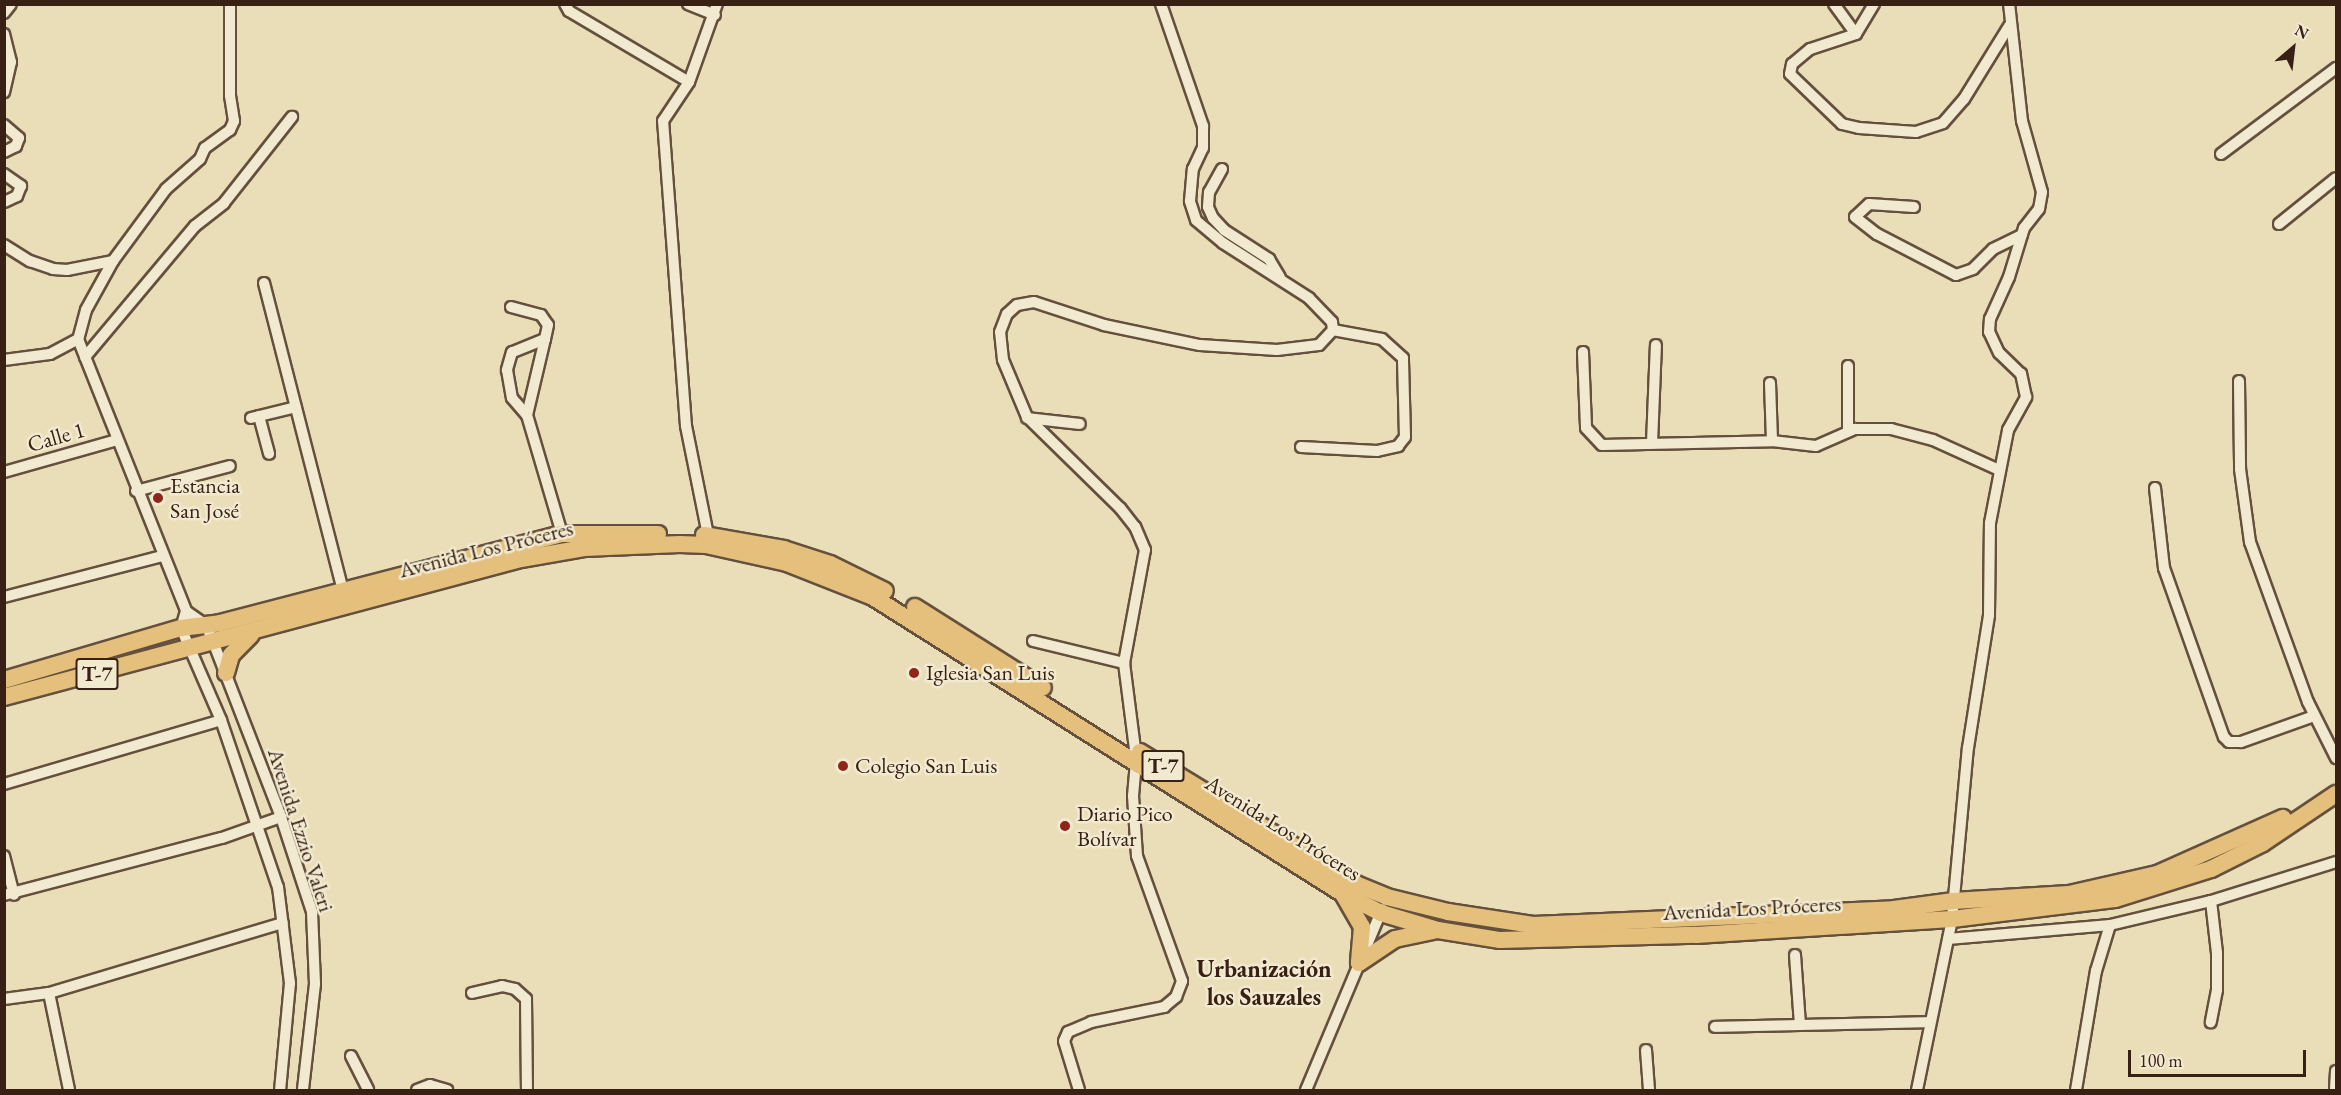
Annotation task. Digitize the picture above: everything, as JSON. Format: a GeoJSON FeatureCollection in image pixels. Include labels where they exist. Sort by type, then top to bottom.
{"type":"FeatureCollection","features":[{"type":"Feature","properties":{"kind":"highway","name":"Avenida Los Próceres"},"geometry":{"type":"LineString","coordinates":[[4,680],[181,628],[206,625],[562,534],[708,535],[784,549],[862,579],[974,643],[1342,893],[1384,905],[1533,924],[1894,909],[1953,901],[2069,894],[2157,874],[2269,826],[2337,783]]}},
{"type":"Feature","properties":{"kind":"highway","name":"Avenida Los Próceres"},"geometry":{"type":"LineString","coordinates":[[4,697],[189,648],[214,644],[564,550],[648,544],[706,545],[787,563],[873,597],[1330,870],[1384,905],[1438,930],[1500,940],[1696,935],[1952,919],[2115,899],[2211,869],[2263,843],[2337,794]]}},
{"type":"Feature","properties":{"kind":"highway"},"geometry":{"type":"LineString","coordinates":[[226,673],[236,649],[255,632]]}},
{"type":"Feature","properties":{"kind":"highway"},"geometry":{"type":"LineString","coordinates":[[1342,893],[1362,927],[1359,963]]}},
{"type":"Feature","properties":{"kind":"highway","name":"T-7"},"geometry":{"type":"LineString","coordinates":[[1359,963],[1395,939],[1438,930]]}},
{"type":"Feature","properties":{"kind":"street"},"geometry":{"type":"LineString","coordinates":[[4,13],[12,4]]}},
{"type":"Feature","properties":{"kind":"street"},"geometry":{"type":"LineString","coordinates":[[206,625],[186,611],[136,491],[78,339],[88,304],[113,261],[166,189],[200,159],[205,148],[230,130],[234,121],[230,96],[230,4]]}},
{"type":"Feature","properties":{"kind":"street"},"geometry":{"type":"LineString","coordinates":[[565,4],[569,11],[689,82]]}},
{"type":"Feature","properties":{"kind":"street"},"geometry":{"type":"LineString","coordinates":[[688,4],[716,10],[689,82],[663,121],[686,426],[708,535]]}},
{"type":"Feature","properties":{"kind":"street"},"geometry":{"type":"LineString","coordinates":[[1161,4],[1203,126],[1203,148],[1193,170],[1190,201],[1196,220],[1223,243],[1323,310],[1334,330]]}},
{"type":"Feature","properties":{"kind":"street"},"geometry":{"type":"LineString","coordinates":[[1833,4],[1856,33]]}},
{"type":"Feature","properties":{"kind":"street"},"geometry":{"type":"LineString","coordinates":[[1874,4],[1856,33],[1810,49],[1792,64],[1790,74],[1842,124],[1916,132],[1934,128],[1952,116],[2009,26]]}},
{"type":"Feature","properties":{"kind":"street"},"geometry":{"type":"LineString","coordinates":[[1917,1090],[1952,919],[1968,748],[1989,615],[1990,523],[2008,430],[2026,397],[2025,383],[1994,346],[1989,324],[2022,235],[2038,212],[2042,192],[2022,122],[2014,75],[2015,47],[2009,26],[2009,4]]}},
{"type":"Feature","properties":{"kind":"street"},"geometry":{"type":"LineString","coordinates":[[4,34],[10,62],[4,92]]}},
{"type":"Feature","properties":{"kind":"street"},"geometry":{"type":"LineString","coordinates":[[2222,154],[2337,68]]}},
{"type":"Feature","properties":{"kind":"street"},"geometry":{"type":"LineString","coordinates":[[85,357],[195,226],[224,203],[292,117]]}},
{"type":"Feature","properties":{"kind":"street"},"geometry":{"type":"LineString","coordinates":[[4,125],[19,138],[16,146],[4,152]]}},
{"type":"Feature","properties":{"kind":"street"},"geometry":{"type":"LineString","coordinates":[[1222,169],[1209,192],[1208,207],[1213,218],[1224,230],[1269,259],[1284,282]]}},
{"type":"Feature","properties":{"kind":"street"},"geometry":{"type":"LineString","coordinates":[[4,174],[21,186],[17,196],[4,202]]}},
{"type":"Feature","properties":{"kind":"street"},"geometry":{"type":"LineString","coordinates":[[2279,224],[2337,178]]}},
{"type":"Feature","properties":{"kind":"street"},"geometry":{"type":"LineString","coordinates":[[1914,207],[1869,204],[1855,217],[1876,234],[1956,275],[1969,272],[1993,249],[2022,235]]}},
{"type":"Feature","properties":{"kind":"street"},"geometry":{"type":"LineString","coordinates":[[4,245],[30,261],[53,269],[113,261]]}},
{"type":"Feature","properties":{"kind":"street"},"geometry":{"type":"LineString","coordinates":[[264,283],[343,590]]}},
{"type":"Feature","properties":{"kind":"street"},"geometry":{"type":"LineString","coordinates":[[1079,1090],[1064,1041],[1068,1032],[1091,1022],[1164,1007],[1176,997],[1182,981],[1137,856],[1133,796],[1136,755],[1124,663],[1145,550],[1135,527],[1120,508],[1027,417],[1003,360],[1000,333],[1007,314],[1017,305],[1034,302],[1104,325],[1200,345],[1277,350],[1319,345],[1334,330]]}},
{"type":"Feature","properties":{"kind":"street"},"geometry":{"type":"LineString","coordinates":[[512,307],[541,315],[548,325],[527,415]]}},
{"type":"Feature","properties":{"kind":"street"},"geometry":{"type":"LineString","coordinates":[[1301,447],[1377,451],[1398,446],[1405,437],[1403,358],[1382,339],[1334,330]]}},
{"type":"Feature","properties":{"kind":"street"},"geometry":{"type":"LineString","coordinates":[[4,360],[51,354],[78,339]]}},
{"type":"Feature","properties":{"kind":"street"},"geometry":{"type":"LineString","coordinates":[[545,339],[512,352],[507,370],[512,398],[527,415],[562,534]]}},
{"type":"Feature","properties":{"kind":"street"},"geometry":{"type":"LineString","coordinates":[[1652,443],[1656,345]]}},
{"type":"Feature","properties":{"kind":"street"},"geometry":{"type":"LineString","coordinates":[[1583,352],[1590,436],[1602,445],[1772,441],[1816,446],[1848,430],[1891,429],[1933,440],[1999,470]]}},
{"type":"Feature","properties":{"kind":"street"},"geometry":{"type":"LineString","coordinates":[[1848,366],[1848,430]]}},
{"type":"Feature","properties":{"kind":"street"},"geometry":{"type":"LineString","coordinates":[[2239,381],[2240,469],[2250,542],[2314,716],[2337,758]]}},
{"type":"Feature","properties":{"kind":"street"},"geometry":{"type":"LineString","coordinates":[[1770,383],[1772,441]]}},
{"type":"Feature","properties":{"kind":"street"},"geometry":{"type":"LineString","coordinates":[[268,454],[255,417],[296,407]]}},
{"type":"Feature","properties":{"kind":"street"},"geometry":{"type":"LineString","coordinates":[[1027,417],[1080,424]]}},
{"type":"Feature","properties":{"kind":"street","name":"Calle 1"},"geometry":{"type":"LineString","coordinates":[[4,472],[117,440]]}},
{"type":"Feature","properties":{"kind":"street"},"geometry":{"type":"LineString","coordinates":[[136,491],[230,466]]}},
{"type":"Feature","properties":{"kind":"street"},"geometry":{"type":"LineString","coordinates":[[2155,488],[2164,568],[2224,737],[2229,742],[2241,742],[2314,716]]}},
{"type":"Feature","properties":{"kind":"street"},"geometry":{"type":"LineString","coordinates":[[4,597],[163,556]]}},
{"type":"Feature","properties":{"kind":"street"},"geometry":{"type":"LineString","coordinates":[[181,628],[186,611]]}},
{"type":"Feature","properties":{"kind":"street","name":"Avenida Ezzio Valeri"},"geometry":{"type":"LineString","coordinates":[[206,625],[281,817],[312,912],[315,984],[303,1090]]}},
{"type":"Feature","properties":{"kind":"street","name":"Avenida Ezzio Valeri"},"geometry":{"type":"LineString","coordinates":[[181,628],[220,720],[258,823],[278,887],[290,983],[280,1090]]}},
{"type":"Feature","properties":{"kind":"street"},"geometry":{"type":"LineString","coordinates":[[1032,641],[1124,663]]}},
{"type":"Feature","properties":{"kind":"street"},"geometry":{"type":"LineString","coordinates":[[4,784],[220,720]]}},
{"type":"Feature","properties":{"kind":"street"},"geometry":{"type":"LineString","coordinates":[[4,856],[9,895],[222,838],[258,823],[281,817]]}},
{"type":"Feature","properties":{"kind":"street"},"geometry":{"type":"LineString","coordinates":[[1948,939],[2110,925],[2211,901],[2337,862]]}},
{"type":"Feature","properties":{"kind":"street"},"geometry":{"type":"LineString","coordinates":[[2211,901],[2217,953],[2211,1022]]}},
{"type":"Feature","properties":{"kind":"street"},"geometry":{"type":"LineString","coordinates":[[1306,1090],[1384,905]]}},
{"type":"Feature","properties":{"kind":"street"},"geometry":{"type":"LineString","coordinates":[[4,999],[49,993],[283,923]]}},
{"type":"Feature","properties":{"kind":"street"},"geometry":{"type":"LineString","coordinates":[[2076,1090],[2096,971],[2110,925]]}},
{"type":"Feature","properties":{"kind":"street"},"geometry":{"type":"LineString","coordinates":[[1795,955],[1800,1025]]}},
{"type":"Feature","properties":{"kind":"street"},"geometry":{"type":"LineString","coordinates":[[472,993],[502,986],[515,989],[526,999],[528,1090]]}},
{"type":"Feature","properties":{"kind":"street"},"geometry":{"type":"LineString","coordinates":[[49,993],[69,1090]]}},
{"type":"Feature","properties":{"kind":"street"},"geometry":{"type":"LineString","coordinates":[[1715,1027],[1930,1022]]}},
{"type":"Feature","properties":{"kind":"street"},"geometry":{"type":"LineString","coordinates":[[1646,1050],[1649,1090]]}},
{"type":"Feature","properties":{"kind":"street"},"geometry":{"type":"LineString","coordinates":[[351,1056],[368,1090]]}},
{"type":"Feature","properties":{"kind":"street"},"geometry":{"type":"LineString","coordinates":[[2335,1090],[2337,1071]]}},
{"type":"Feature","properties":{"kind":"street"},"geometry":{"type":"LineString","coordinates":[[417,1090],[430,1085],[447,1090]]}},
{"type":"Feature","properties":{"kind":"place","name":"Estancia San José"},"geometry":{"type":"Point","coordinates":[158,498]}},
{"type":"Feature","properties":{"kind":"place","name":"Iglesia San Luis"},"geometry":{"type":"Point","coordinates":[914,673]}},
{"type":"Feature","properties":{"kind":"place","name":"Colegio San Luis"},"geometry":{"type":"Point","coordinates":[843,766]}},
{"type":"Feature","properties":{"kind":"place","name":"Diario Pico Bolívar"},"geometry":{"type":"Point","coordinates":[1065,826]}},
{"type":"Feature","properties":{"kind":"district","name":"Urbanización los Sauzales"},"geometry":{"type":"Point","coordinates":[1264,983]}}]}
